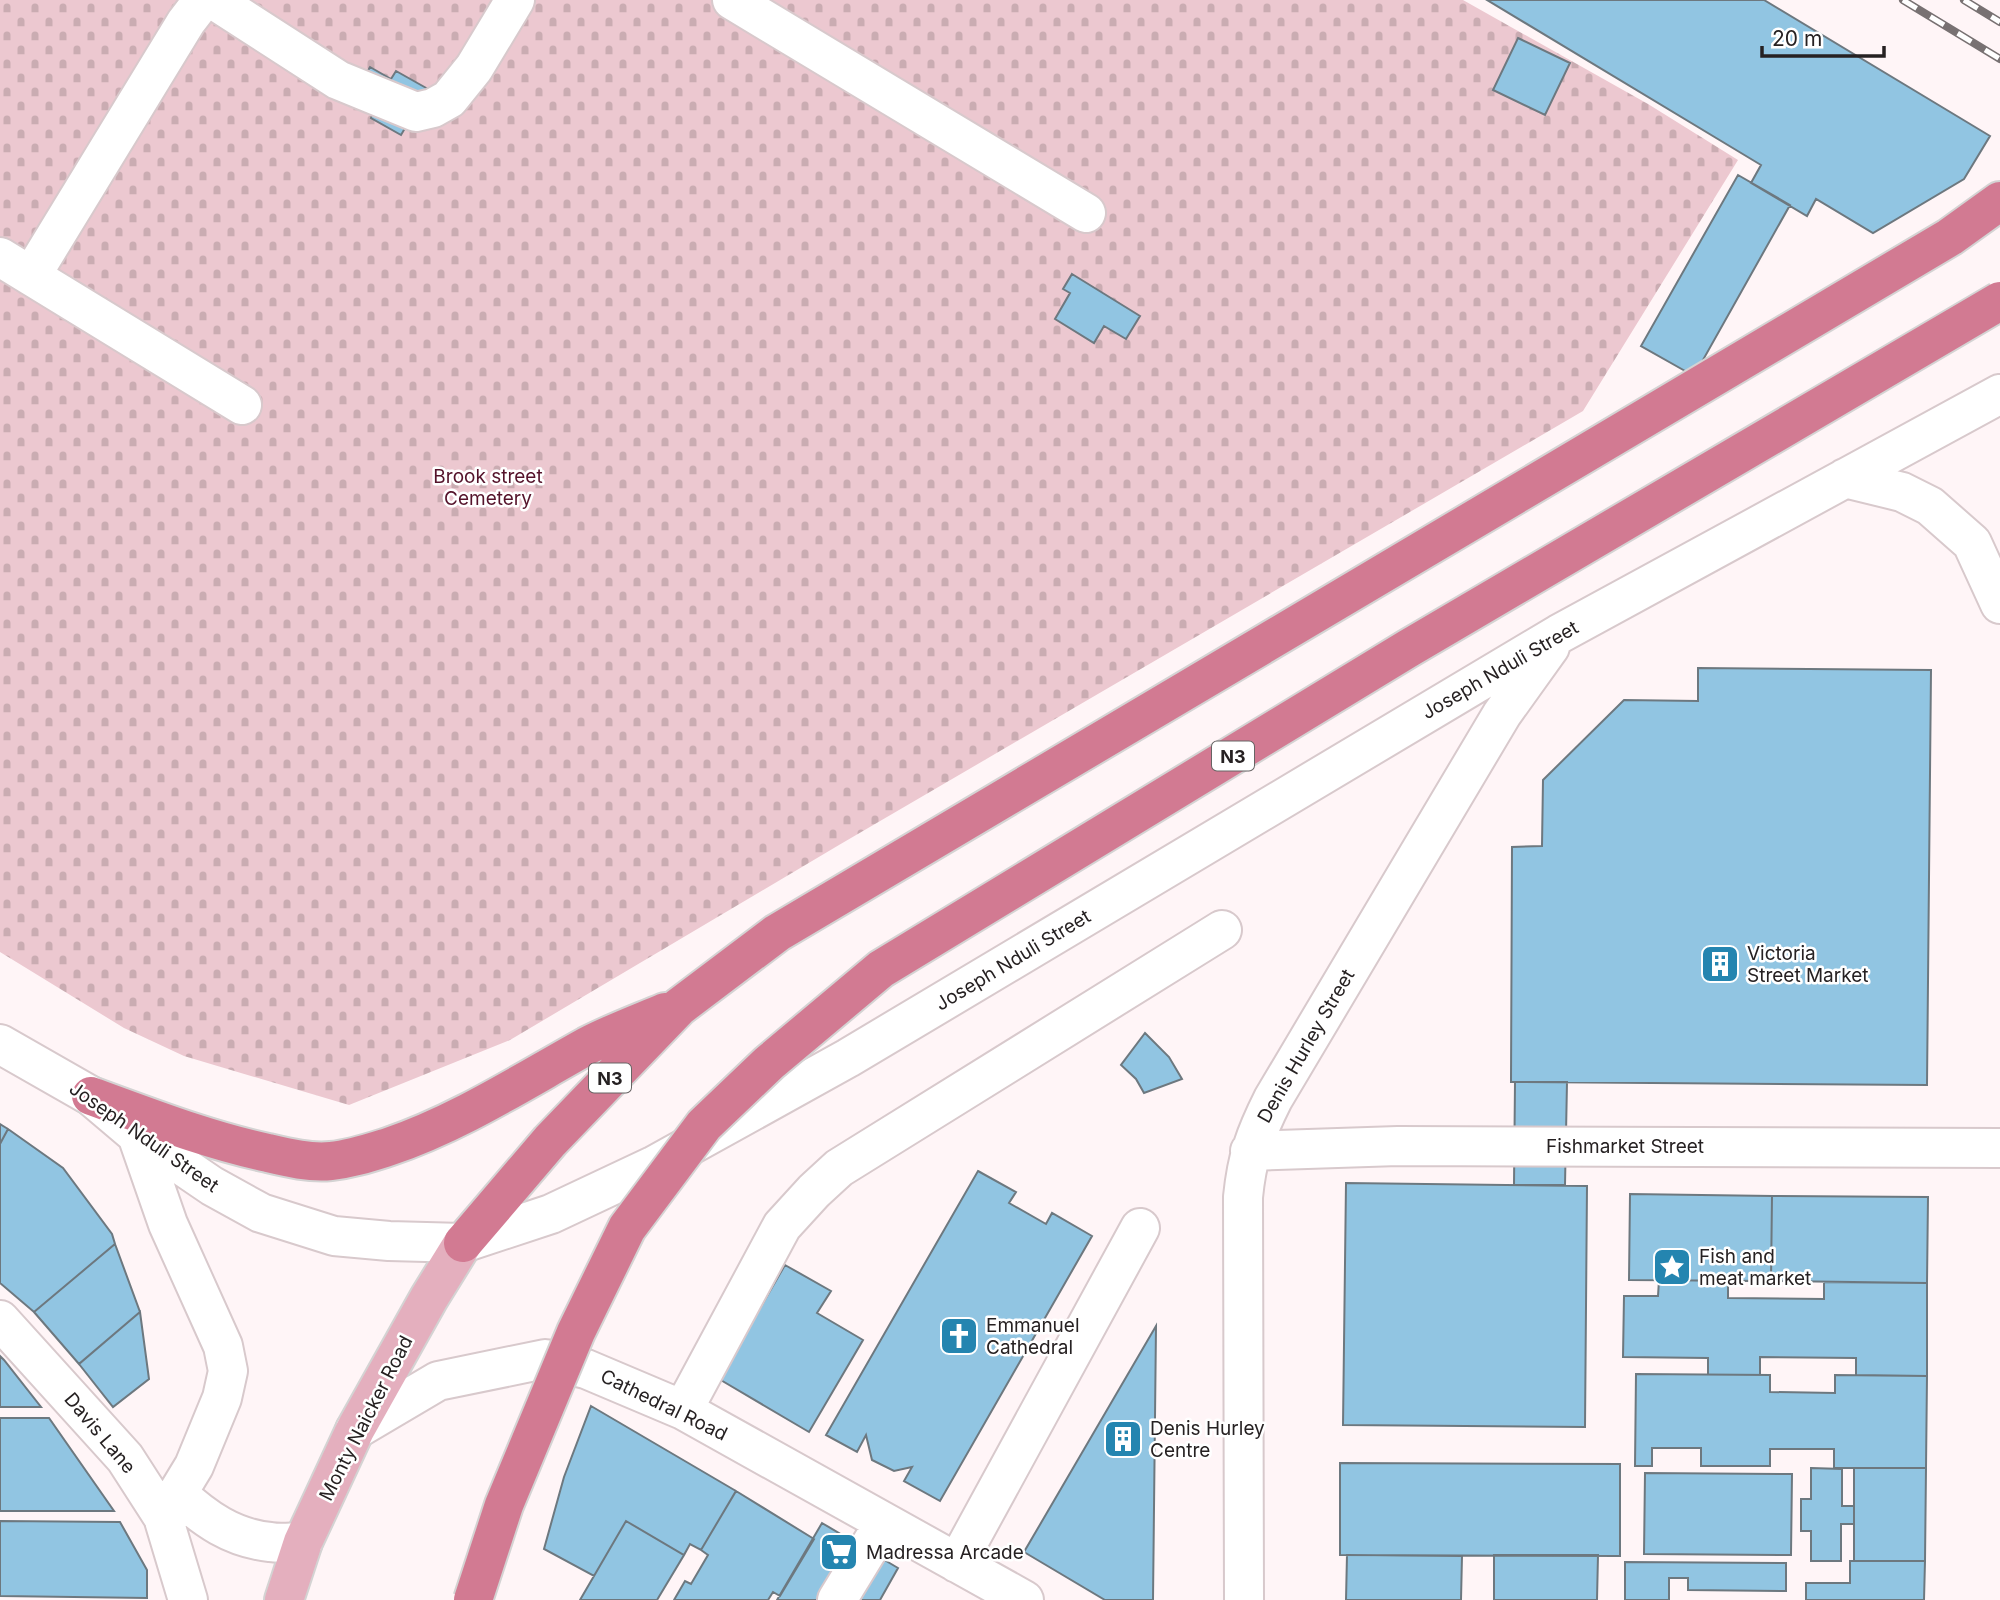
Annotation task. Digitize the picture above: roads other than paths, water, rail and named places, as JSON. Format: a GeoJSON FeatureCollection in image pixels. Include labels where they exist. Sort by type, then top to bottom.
{"type":"FeatureCollection","features":[{"type":"Feature","properties":{"kind":"highway","name":"N3"},"geometry":{"type":"LineString","coordinates":[[463,1243],[550,1141],[679,1007],[777,933],[1950,237],[2000,201]]}},
{"type":"Feature","properties":{"kind":"highway","name":"N3"},"geometry":{"type":"LineString","coordinates":[[473,1600],[504,1505],[576,1332],[627,1228],[704,1125],[769,1063],[881,969],[1409,648],[2000,301]]}},
{"type":"Feature","properties":{"kind":"highway"},"geometry":{"type":"LineString","coordinates":[[91,1096],[205,1137],[298,1160],[330,1161],[361,1156],[421,1135],[520,1085],[590,1045],[679,1007]]}},
{"type":"Feature","properties":{"kind":"main road","name":"Monty Naicker Road"},"geometry":{"type":"LineString","coordinates":[[284,1600],[303,1542],[355,1430],[463,1243]]}},
{"type":"Feature","properties":{"kind":"street"},"geometry":{"type":"LineString","coordinates":[[203,0],[15,266],[242,405]]}},
{"type":"Feature","properties":{"kind":"street"},"geometry":{"type":"LineString","coordinates":[[214,0],[338,79],[416,112],[433,108],[449,99],[474,68],[515,0]]}},
{"type":"Feature","properties":{"kind":"street"},"geometry":{"type":"LineString","coordinates":[[732,0],[1086,213]]}},
{"type":"Feature","properties":{"kind":"street","name":"Joseph Nduli Street"},"geometry":{"type":"LineString","coordinates":[[0,1044],[91,1096],[137,1136],[261,1213],[334,1236],[463,1243],[551,1214],[640,1172],[823,1072],[1559,634],[2000,394]]}},
{"type":"Feature","properties":{"kind":"street"},"geometry":{"type":"LineString","coordinates":[[1845,478],[1902,492],[1930,506],[1972,543],[2000,604]]}},
{"type":"Feature","properties":{"kind":"street","name":"Denis Hurley Street"},"geometry":{"type":"LineString","coordinates":[[1244,1600],[1243,1197],[1250,1151],[1273,1099],[1488,737],[1559,634]]}},
{"type":"Feature","properties":{"kind":"street"},"geometry":{"type":"LineString","coordinates":[[683,1409],[782,1226],[839,1168],[1222,930]]}},
{"type":"Feature","properties":{"kind":"street"},"geometry":{"type":"LineString","coordinates":[[137,1136],[167,1224],[223,1346],[228,1371],[213,1422],[194,1466],[170,1506],[196,1511],[220,1528],[271,1543],[303,1542]]}},
{"type":"Feature","properties":{"kind":"street","name":"Fishmarket Street"},"geometry":{"type":"LineString","coordinates":[[1250,1151],[1398,1146],[2000,1148]]}},
{"type":"Feature","properties":{"kind":"street"},"geometry":{"type":"LineString","coordinates":[[957,1563],[1140,1228]]}},
{"type":"Feature","properties":{"kind":"street","name":"Davis Lane"},"geometry":{"type":"LineString","coordinates":[[0,1320],[170,1506],[188,1600]]}},
{"type":"Feature","properties":{"kind":"street","name":"Cathedral Road"},"geometry":{"type":"LineString","coordinates":[[355,1430],[438,1381],[545,1359],[586,1368],[683,1409],[1024,1600]]}},
{"type":"Feature","properties":{"kind":"street"},"geometry":{"type":"LineString","coordinates":[[837,1600],[884,1523]]}},
{"type":"Feature","properties":{"kind":"railway"},"geometry":{"type":"LineString","coordinates":[[1903,0],[2000,59]]}},
{"type":"Feature","properties":{"kind":"railway"},"geometry":{"type":"LineString","coordinates":[[1964,0],[2000,22]]}},
{"type":"Feature","properties":{"kind":"place","name":"Victoria Street Market"},"geometry":{"type":"Point","coordinates":[1720,964]}},
{"type":"Feature","properties":{"kind":"place","name":"Fish and meat market"},"geometry":{"type":"Point","coordinates":[1672,1267]}},
{"type":"Feature","properties":{"kind":"place","name":"Emmanuel Cathedral"},"geometry":{"type":"Point","coordinates":[959,1336]}},
{"type":"Feature","properties":{"kind":"place","name":"Denis Hurley Centre"},"geometry":{"type":"Point","coordinates":[1123,1439]}},
{"type":"Feature","properties":{"kind":"place","name":"Madressa Arcade"},"geometry":{"type":"Point","coordinates":[839,1552]}},
{"type":"Feature","properties":{"kind":"park label","name":"Brook street Cemetery"},"geometry":{"type":"Point","coordinates":[488,487]}}]}
